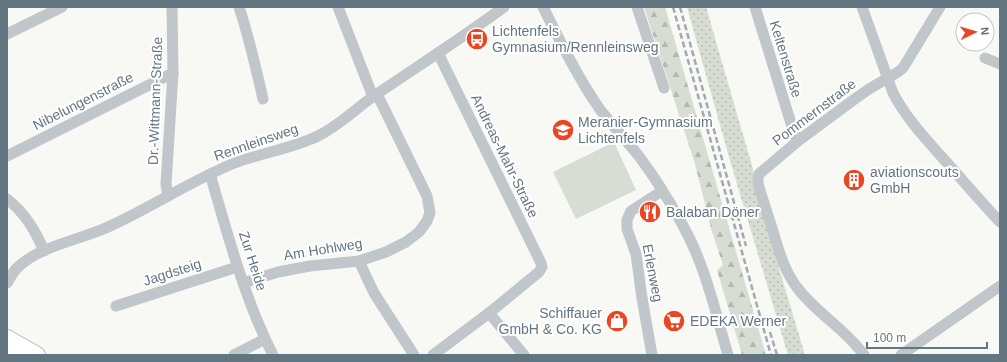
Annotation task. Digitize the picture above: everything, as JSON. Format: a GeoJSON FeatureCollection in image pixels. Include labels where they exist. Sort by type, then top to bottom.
{"type":"FeatureCollection","features":[{"type":"Feature","properties":{"kind":"highway"},"geometry":{"type":"LineString","coordinates":[[7,338],[37,355]]}},
{"type":"Feature","properties":{"kind":"highway"},"geometry":{"type":"LineString","coordinates":[[7,352],[12,355]]}},
{"type":"Feature","properties":{"kind":"street"},"geometry":{"type":"LineString","coordinates":[[7,34],[62,7]]}},
{"type":"Feature","properties":{"kind":"street","name":"Dr.-Wittmann-Straße"},"geometry":{"type":"LineString","coordinates":[[168,196],[166,184],[173,73],[172,7]]}},
{"type":"Feature","properties":{"kind":"street"},"geometry":{"type":"LineString","coordinates":[[239,7],[248,32],[263,99]]}},
{"type":"Feature","properties":{"kind":"street","name":"Am Hohlweg"},"geometry":{"type":"LineString","coordinates":[[243,283],[278,272],[310,266],[359,261],[386,252],[406,242],[419,232],[427,221],[430,213],[427,196],[375,96],[338,7]]}},
{"type":"Feature","properties":{"kind":"street","name":"Rennleinsweg"},"geometry":{"type":"LineString","coordinates":[[7,283],[17,268],[28,259],[44,251],[107,228],[232,164],[296,144],[318,136],[335,127],[375,96],[504,7]]}},
{"type":"Feature","properties":{"kind":"street"},"geometry":{"type":"LineString","coordinates":[[543,7],[583,82],[599,108],[639,157],[682,224],[699,261],[728,355]]}},
{"type":"Feature","properties":{"kind":"street"},"geometry":{"type":"LineString","coordinates":[[637,7],[664,88]]}},
{"type":"Feature","properties":{"kind":"street","name":"Keltenstraße"},"geometry":{"type":"LineString","coordinates":[[755,7],[798,142]]}},
{"type":"Feature","properties":{"kind":"street"},"geometry":{"type":"LineString","coordinates":[[862,7],[898,104],[925,138],[1000,222]]}},
{"type":"Feature","properties":{"kind":"street","name":"Pommernstraße"},"geometry":{"type":"LineString","coordinates":[[864,355],[845,334],[816,308],[799,290],[788,274],[782,262],[758,184],[758,177],[798,142],[869,89],[903,68],[940,7]]}},
{"type":"Feature","properties":{"kind":"street","name":"Andreas-Mahr-Straße"},"geometry":{"type":"LineString","coordinates":[[438,53],[542,267],[539,272],[489,312]]}},
{"type":"Feature","properties":{"kind":"street"},"geometry":{"type":"LineString","coordinates":[[985,58],[1000,64]]}},
{"type":"Feature","properties":{"kind":"street","name":"Nibelungenstraße"},"geometry":{"type":"LineString","coordinates":[[7,156],[173,73]]}},
{"type":"Feature","properties":{"kind":"street","name":"Zur Heide"},"geometry":{"type":"LineString","coordinates":[[210,174],[237,267],[265,339],[273,355]]}},
{"type":"Feature","properties":{"kind":"street","name":"Erlenweg"},"geometry":{"type":"LineString","coordinates":[[652,355],[636,254],[627,229],[627,220],[631,211],[662,191]]}},
{"type":"Feature","properties":{"kind":"street"},"geometry":{"type":"LineString","coordinates":[[7,199],[24,216],[35,231],[44,251]]}},
{"type":"Feature","properties":{"kind":"street"},"geometry":{"type":"LineString","coordinates":[[359,261],[374,293],[414,355]]}},
{"type":"Feature","properties":{"kind":"street","name":"Jagdsteig"},"geometry":{"type":"LineString","coordinates":[[116,306],[237,267]]}},
{"type":"Feature","properties":{"kind":"street"},"geometry":{"type":"LineString","coordinates":[[901,355],[1000,286]]}},
{"type":"Feature","properties":{"kind":"street"},"geometry":{"type":"LineString","coordinates":[[433,355],[489,312],[524,355]]}},
{"type":"Feature","properties":{"kind":"street"},"geometry":{"type":"LineString","coordinates":[[234,355],[265,339]]}},
{"type":"Feature","properties":{"kind":"green space"},"geometry":{"type":"Polygon","coordinates":[[[644,7],[665,7],[766,355],[742,355],[717,270],[723,265],[712,232],[695,164],[644,7]]]}},
{"type":"Feature","properties":{"kind":"green space"},"geometry":{"type":"Polygon","coordinates":[[[687,7],[706,7],[753,169],[754,185],[805,355],[788,355],[729,157],[687,7]]]}},
{"type":"Feature","properties":{"kind":"green space"},"geometry":{"type":"Polygon","coordinates":[[[614,142],[636,190],[576,219],[553,172],[614,142]]]}},
{"type":"Feature","properties":{"kind":"railway"},"geometry":{"type":"LineString","coordinates":[[673,7],[771,355]]}},
{"type":"Feature","properties":{"kind":"railway"},"geometry":{"type":"LineString","coordinates":[[680,7],[746,246]]}},
{"type":"Feature","properties":{"kind":"railway"},"geometry":{"type":"LineString","coordinates":[[770,332],[777,355]]}},
{"type":"Feature","properties":{"kind":"place","name":"Lichtenfels Gymnasium/Rennleinsweg"},"geometry":{"type":"Point","coordinates":[477,39]}},
{"type":"Feature","properties":{"kind":"place","name":"Meranier-Gymnasium Lichtenfels"},"geometry":{"type":"Point","coordinates":[563,130]}},
{"type":"Feature","properties":{"kind":"place","name":"aviationscouts GmbH"},"geometry":{"type":"Point","coordinates":[854,180]}},
{"type":"Feature","properties":{"kind":"place","name":"Balaban Döner"},"geometry":{"type":"Point","coordinates":[650,212]}},
{"type":"Feature","properties":{"kind":"place","name":"Schiffauer GmbH & Co. KG"},"geometry":{"type":"Point","coordinates":[617,321]}},
{"type":"Feature","properties":{"kind":"place","name":"EDEKA Werner"},"geometry":{"type":"Point","coordinates":[674,321]}}]}
